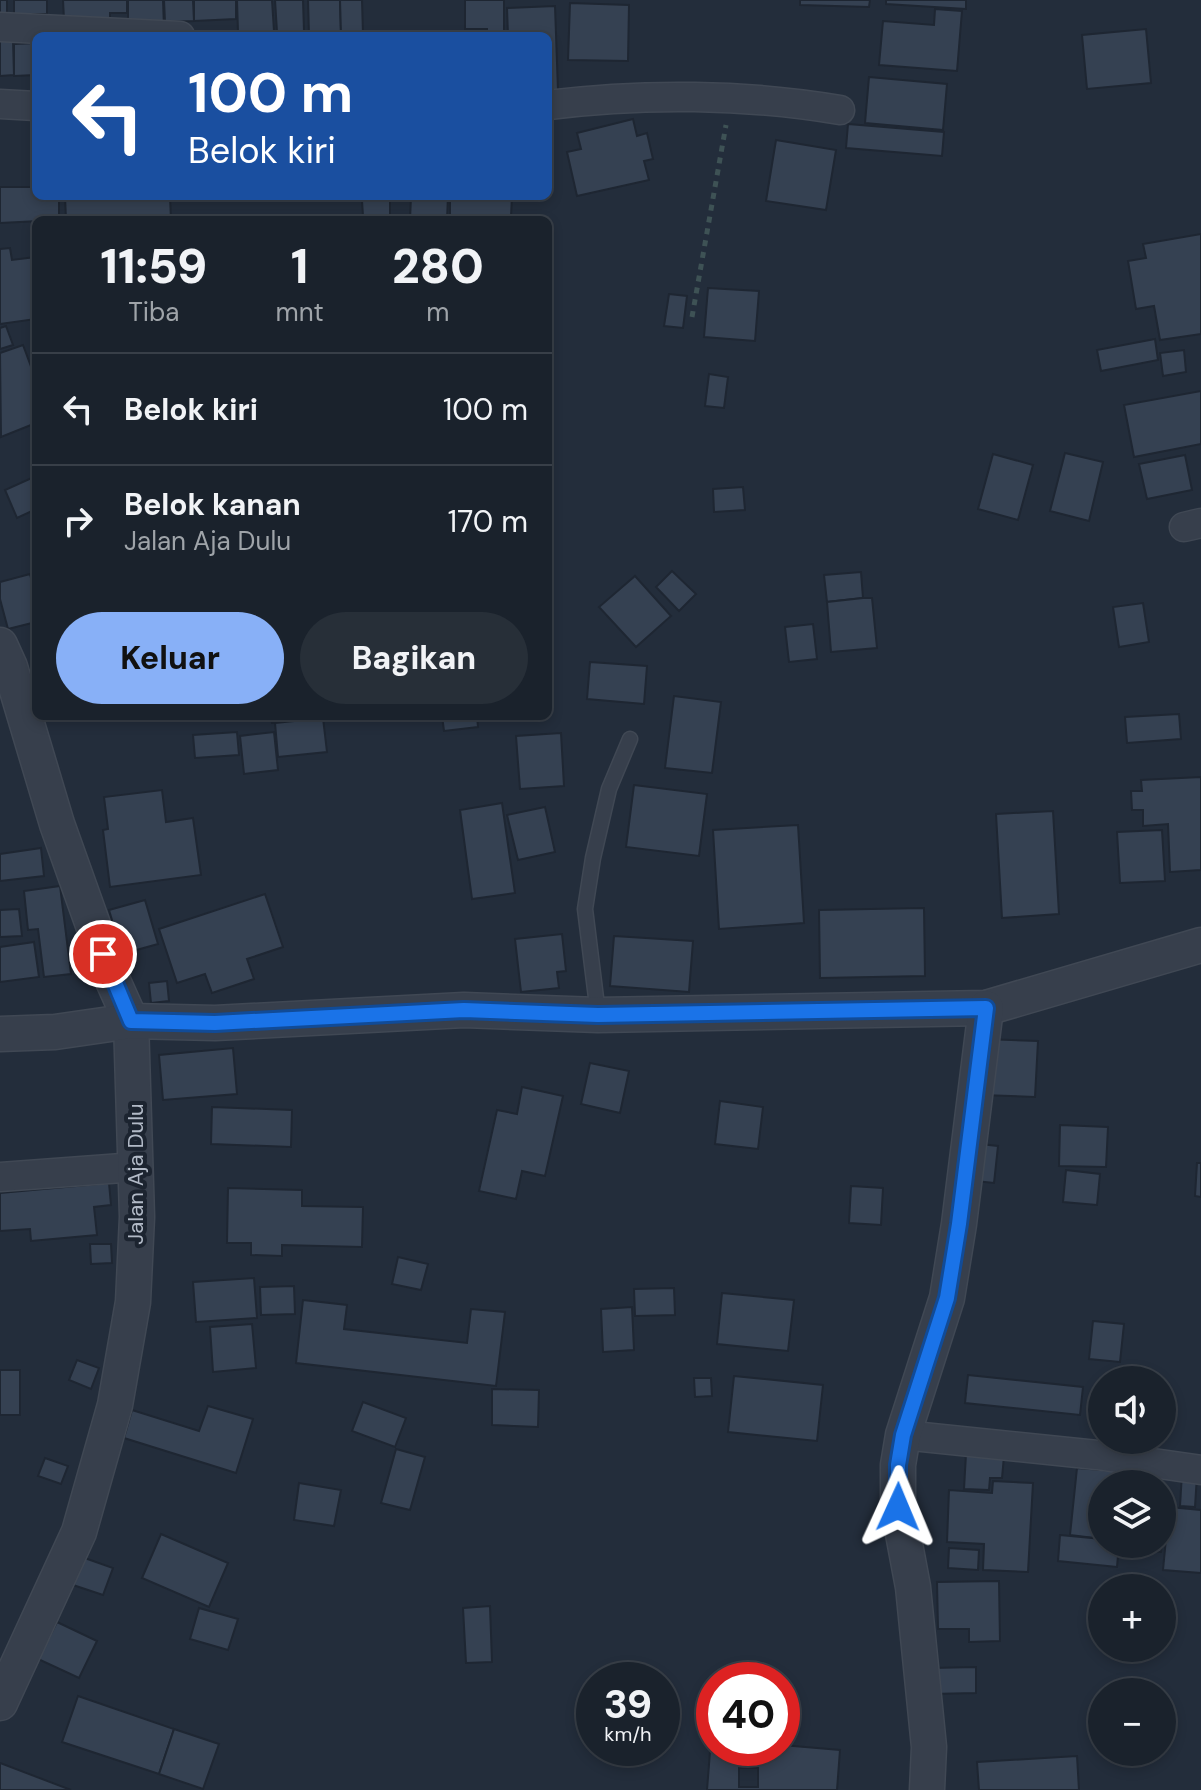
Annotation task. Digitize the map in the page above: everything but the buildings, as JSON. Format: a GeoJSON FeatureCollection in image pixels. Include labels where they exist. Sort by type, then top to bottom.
{"type":"FeatureCollection","features":[{"type":"Feature","properties":{"kind":"street"},"geometry":{"type":"LineString","coordinates":[[0,27],[100,32]]}},
{"type":"Feature","properties":{"kind":"street"},"geometry":{"type":"LineString","coordinates":[[552,104],[587,100],[732,98],[787,101],[840,110]]}},
{"type":"Feature","properties":{"kind":"street"},"geometry":{"type":"LineString","coordinates":[[0,104],[32,106]]}},
{"type":"Feature","properties":{"kind":"street","name":"Jalan Aja Dulu"},"geometry":{"type":"LineString","coordinates":[[0,1703],[79,1532],[115,1405],[133,1302],[136,1167],[131,1021],[113,981],[57,824],[3,660]]}},
{"type":"Feature","properties":{"kind":"street"},"geometry":{"type":"LineString","coordinates":[[0,1034],[55,1032],[131,1021],[215,1023],[464,1010],[598,1015],[986,1008],[1201,945]]}},
{"type":"Feature","properties":{"kind":"street"},"geometry":{"type":"LineString","coordinates":[[927,1790],[929,1747],[913,1587],[898,1507],[898,1465],[903,1435],[947,1298],[986,1008]]}},
{"type":"Feature","properties":{"kind":"street"},"geometry":{"type":"LineString","coordinates":[[0,1177],[136,1167]]}},
{"type":"Feature","properties":{"kind":"street"},"geometry":{"type":"LineString","coordinates":[[903,1435],[1097,1455],[1201,1470]]}},
{"type":"Feature","properties":{"kind":"lane"},"geometry":{"type":"LineString","coordinates":[[598,1015],[585,909],[609,789],[630,739]]}},
{"type":"Feature","properties":{"kind":"path"},"geometry":{"type":"LineString","coordinates":[[692,317],[732,98]]}},
{"type":"Feature","properties":{"kind":"route"},"geometry":{"type":"LineString","coordinates":[[103,954],[131,1021],[215,1023],[464,1010],[598,1015],[986,1008],[947,1298],[903,1435],[898,1465],[898,1507]]}}]}
